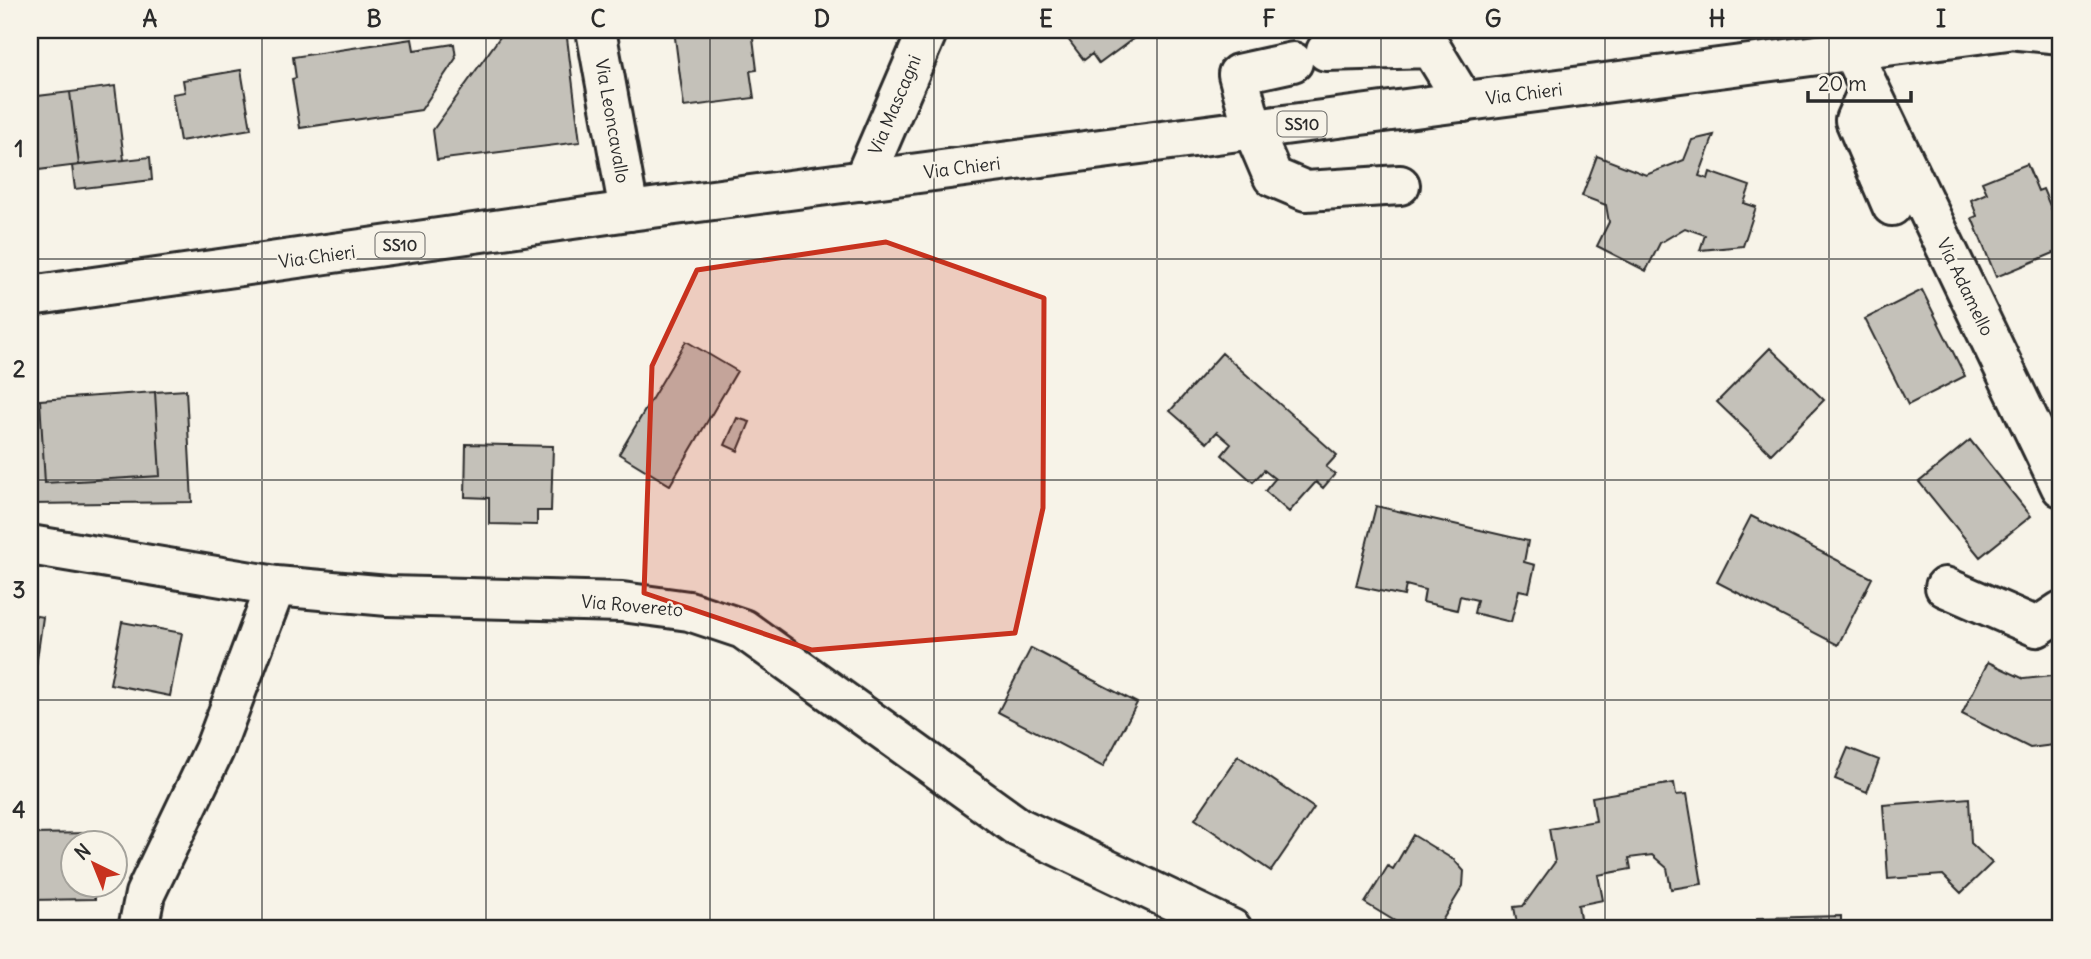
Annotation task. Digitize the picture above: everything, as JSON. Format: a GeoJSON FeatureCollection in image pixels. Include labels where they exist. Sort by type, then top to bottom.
{"type":"FeatureCollection","features":[{"type":"Feature","properties":{"kind":"street","name":"Via Leoncavallo"},"geometry":{"type":"LineString","coordinates":[[596,30],[629,211]]}},
{"type":"Feature","properties":{"kind":"street","name":"Via Mascagni"},"geometry":{"type":"LineString","coordinates":[[863,181],[928,30]]}},
{"type":"Feature","properties":{"kind":"street"},"geometry":{"type":"LineString","coordinates":[[2019,30],[2061,34]]}},
{"type":"Feature","properties":{"kind":"street","name":"Via Chieri"},"geometry":{"type":"LineString","coordinates":[[30,296],[629,211],[1852,52],[1892,38],[1991,32]]}},
{"type":"Feature","properties":{"kind":"street"},"geometry":{"type":"LineString","coordinates":[[1400,185],[1306,191],[1273,177],[1253,130],[1238,74],[1310,56],[1431,48],[1464,102]]}},
{"type":"Feature","properties":{"kind":"street","name":"Via Adamello"},"geometry":{"type":"LineString","coordinates":[[1852,52],[2061,487]]}},
{"type":"Feature","properties":{"kind":"street"},"geometry":{"type":"LineString","coordinates":[[1869,88],[1855,120],[1892,206]]}},
{"type":"Feature","properties":{"kind":"street","name":"Via Rovereto"},"geometry":{"type":"LineString","coordinates":[[30,545],[276,586],[388,596],[622,603],[689,611],[743,629],[1018,827],[1232,929]]}},
{"type":"Feature","properties":{"kind":"street"},"geometry":{"type":"LineString","coordinates":[[138,929],[145,894],[214,750],[276,586]]}},
{"type":"Feature","properties":{"kind":"street"},"geometry":{"type":"LineString","coordinates":[[1945,587],[2037,627],[2061,611]]}},
{"type":"Feature","properties":{"kind":"highlighted area"},"geometry":{"type":"Polygon","coordinates":[[[886,242],[1044,298],[1043,508],[1015,633],[812,650],[644,593],[652,366],[697,270],[886,242]]]}},
{"type":"Feature","properties":{"kind":"building"},"geometry":{"type":"Polygon","coordinates":[[[505,30],[566,30],[580,142],[437,160],[433,130],[505,30]]]}},
{"type":"Feature","properties":{"kind":"building"},"geometry":{"type":"Polygon","coordinates":[[[674,30],[752,30],[757,70],[750,71],[754,98],[684,107],[674,30]]]}},
{"type":"Feature","properties":{"kind":"building"},"geometry":{"type":"Polygon","coordinates":[[[1023,30],[1051,30],[1038,40],[1032,32],[1027,36],[1023,30]]]}},
{"type":"Feature","properties":{"kind":"building"},"geometry":{"type":"Polygon","coordinates":[[[1061,30],[1145,30],[1099,64],[1092,54],[1084,60],[1061,30]]]}},
{"type":"Feature","properties":{"kind":"building"},"geometry":{"type":"Polygon","coordinates":[[[412,39],[414,50],[454,44],[456,58],[421,110],[300,128],[292,79],[296,78],[293,57],[412,39]]]}},
{"type":"Feature","properties":{"kind":"building"},"geometry":{"type":"Polygon","coordinates":[[[241,70],[251,129],[180,141],[172,94],[185,92],[183,80],[241,70]]]}},
{"type":"Feature","properties":{"kind":"building"},"geometry":{"type":"Polygon","coordinates":[[[115,86],[124,160],[79,165],[70,92],[115,86]]]}},
{"type":"Feature","properties":{"kind":"building"},"geometry":{"type":"Polygon","coordinates":[[[70,92],[79,165],[30,171],[30,97],[70,92]]]}},
{"type":"Feature","properties":{"kind":"building"},"geometry":{"type":"Polygon","coordinates":[[[1714,135],[1699,176],[1708,179],[1710,172],[1750,186],[1744,203],[1756,207],[1743,246],[1700,250],[1705,235],[1685,228],[1660,243],[1646,271],[1597,246],[1609,222],[1606,205],[1582,196],[1597,156],[1646,175],[1684,160],[1692,140],[1714,135]]]}},
{"type":"Feature","properties":{"kind":"building"},"geometry":{"type":"Polygon","coordinates":[[[150,157],[152,180],[75,189],[72,166],[150,157]]]}},
{"type":"Feature","properties":{"kind":"building"},"geometry":{"type":"Polygon","coordinates":[[[2027,164],[2038,191],[2043,189],[2061,232],[2061,250],[1996,277],[1972,218],[1977,216],[1971,200],[1987,193],[1982,182],[2027,164]]]}},
{"type":"Feature","properties":{"kind":"building"},"geometry":{"type":"Polygon","coordinates":[[[1922,290],[1965,376],[1908,405],[1865,319],[1922,290]]]}},
{"type":"Feature","properties":{"kind":"building"},"geometry":{"type":"Polygon","coordinates":[[[686,341],[737,371],[670,485],[619,454],[686,341]]]}},
{"type":"Feature","properties":{"kind":"building"},"geometry":{"type":"Polygon","coordinates":[[[1770,348],[1824,400],[1771,454],[1717,402],[1770,348]]]}},
{"type":"Feature","properties":{"kind":"building"},"geometry":{"type":"Polygon","coordinates":[[[1222,353],[1337,455],[1326,467],[1335,474],[1323,488],[1316,482],[1289,512],[1265,491],[1275,479],[1264,470],[1253,482],[1222,455],[1231,444],[1217,432],[1207,443],[1170,411],[1222,353]]]}},
{"type":"Feature","properties":{"kind":"building"},"geometry":{"type":"Polygon","coordinates":[[[186,390],[192,502],[30,504],[30,400],[40,400],[45,483],[160,476],[155,392],[186,390]]]}},
{"type":"Feature","properties":{"kind":"building"},"geometry":{"type":"Polygon","coordinates":[[[155,392],[160,476],[45,483],[40,400],[155,392]]]}},
{"type":"Feature","properties":{"kind":"building"},"geometry":{"type":"Polygon","coordinates":[[[737,418],[750,422],[738,451],[725,445],[737,418]]]}},
{"type":"Feature","properties":{"kind":"building"},"geometry":{"type":"Polygon","coordinates":[[[1970,440],[2031,516],[1980,557],[1919,482],[1970,440]]]}},
{"type":"Feature","properties":{"kind":"building"},"geometry":{"type":"Polygon","coordinates":[[[466,444],[553,446],[551,511],[537,511],[537,525],[489,524],[489,498],[465,497],[466,444]]]}},
{"type":"Feature","properties":{"kind":"building"},"geometry":{"type":"Polygon","coordinates":[[[1376,506],[1528,541],[1524,562],[1535,565],[1529,592],[1519,590],[1511,622],[1474,613],[1477,600],[1460,596],[1457,610],[1423,602],[1425,590],[1406,585],[1404,596],[1356,586],[1376,506]]]}},
{"type":"Feature","properties":{"kind":"building"},"geometry":{"type":"Polygon","coordinates":[[[1751,516],[1872,578],[1838,645],[1717,582],[1751,516]]]}},
{"type":"Feature","properties":{"kind":"building"},"geometry":{"type":"Polygon","coordinates":[[[30,601],[34,602],[31,615],[43,617],[36,666],[30,665],[30,601]]]}},
{"type":"Feature","properties":{"kind":"building"},"geometry":{"type":"Polygon","coordinates":[[[122,622],[182,633],[170,696],[110,684],[122,622]]]}},
{"type":"Feature","properties":{"kind":"building"},"geometry":{"type":"Polygon","coordinates":[[[1031,648],[1137,703],[1103,767],[998,712],[1031,648]]]}},
{"type":"Feature","properties":{"kind":"building"},"geometry":{"type":"Polygon","coordinates":[[[1988,662],[2024,679],[2061,675],[2061,744],[2030,748],[1962,714],[1988,662]]]}},
{"type":"Feature","properties":{"kind":"building"},"geometry":{"type":"Polygon","coordinates":[[[1848,748],[1879,760],[1867,792],[1835,779],[1848,748]]]}},
{"type":"Feature","properties":{"kind":"building"},"geometry":{"type":"Polygon","coordinates":[[[1238,756],[1314,808],[1271,871],[1195,819],[1238,756]]]}},
{"type":"Feature","properties":{"kind":"building"},"geometry":{"type":"Polygon","coordinates":[[[1674,783],[1676,795],[1687,794],[1702,884],[1671,889],[1667,868],[1652,855],[1629,858],[1631,869],[1598,875],[1603,900],[1578,905],[1581,925],[1589,924],[1590,929],[1518,929],[1514,907],[1523,906],[1555,862],[1549,829],[1596,821],[1592,797],[1674,783]]]}},
{"type":"Feature","properties":{"kind":"building"},"geometry":{"type":"Polygon","coordinates":[[[1969,798],[1971,843],[1992,863],[1961,893],[1943,875],[1888,879],[1883,805],[1969,798]]]}},
{"type":"Feature","properties":{"kind":"building"},"geometry":{"type":"Polygon","coordinates":[[[30,834],[60,834],[60,900],[30,900],[30,834]]]}},
{"type":"Feature","properties":{"kind":"building"},"geometry":{"type":"Polygon","coordinates":[[[1413,835],[1454,860],[1464,871],[1463,886],[1437,929],[1408,929],[1365,903],[1388,866],[1393,869],[1413,835]]]}},
{"type":"Feature","properties":{"kind":"building"},"geometry":{"type":"Polygon","coordinates":[[[1841,916],[1841,929],[1758,929],[1757,918],[1841,916]]]}}]}
